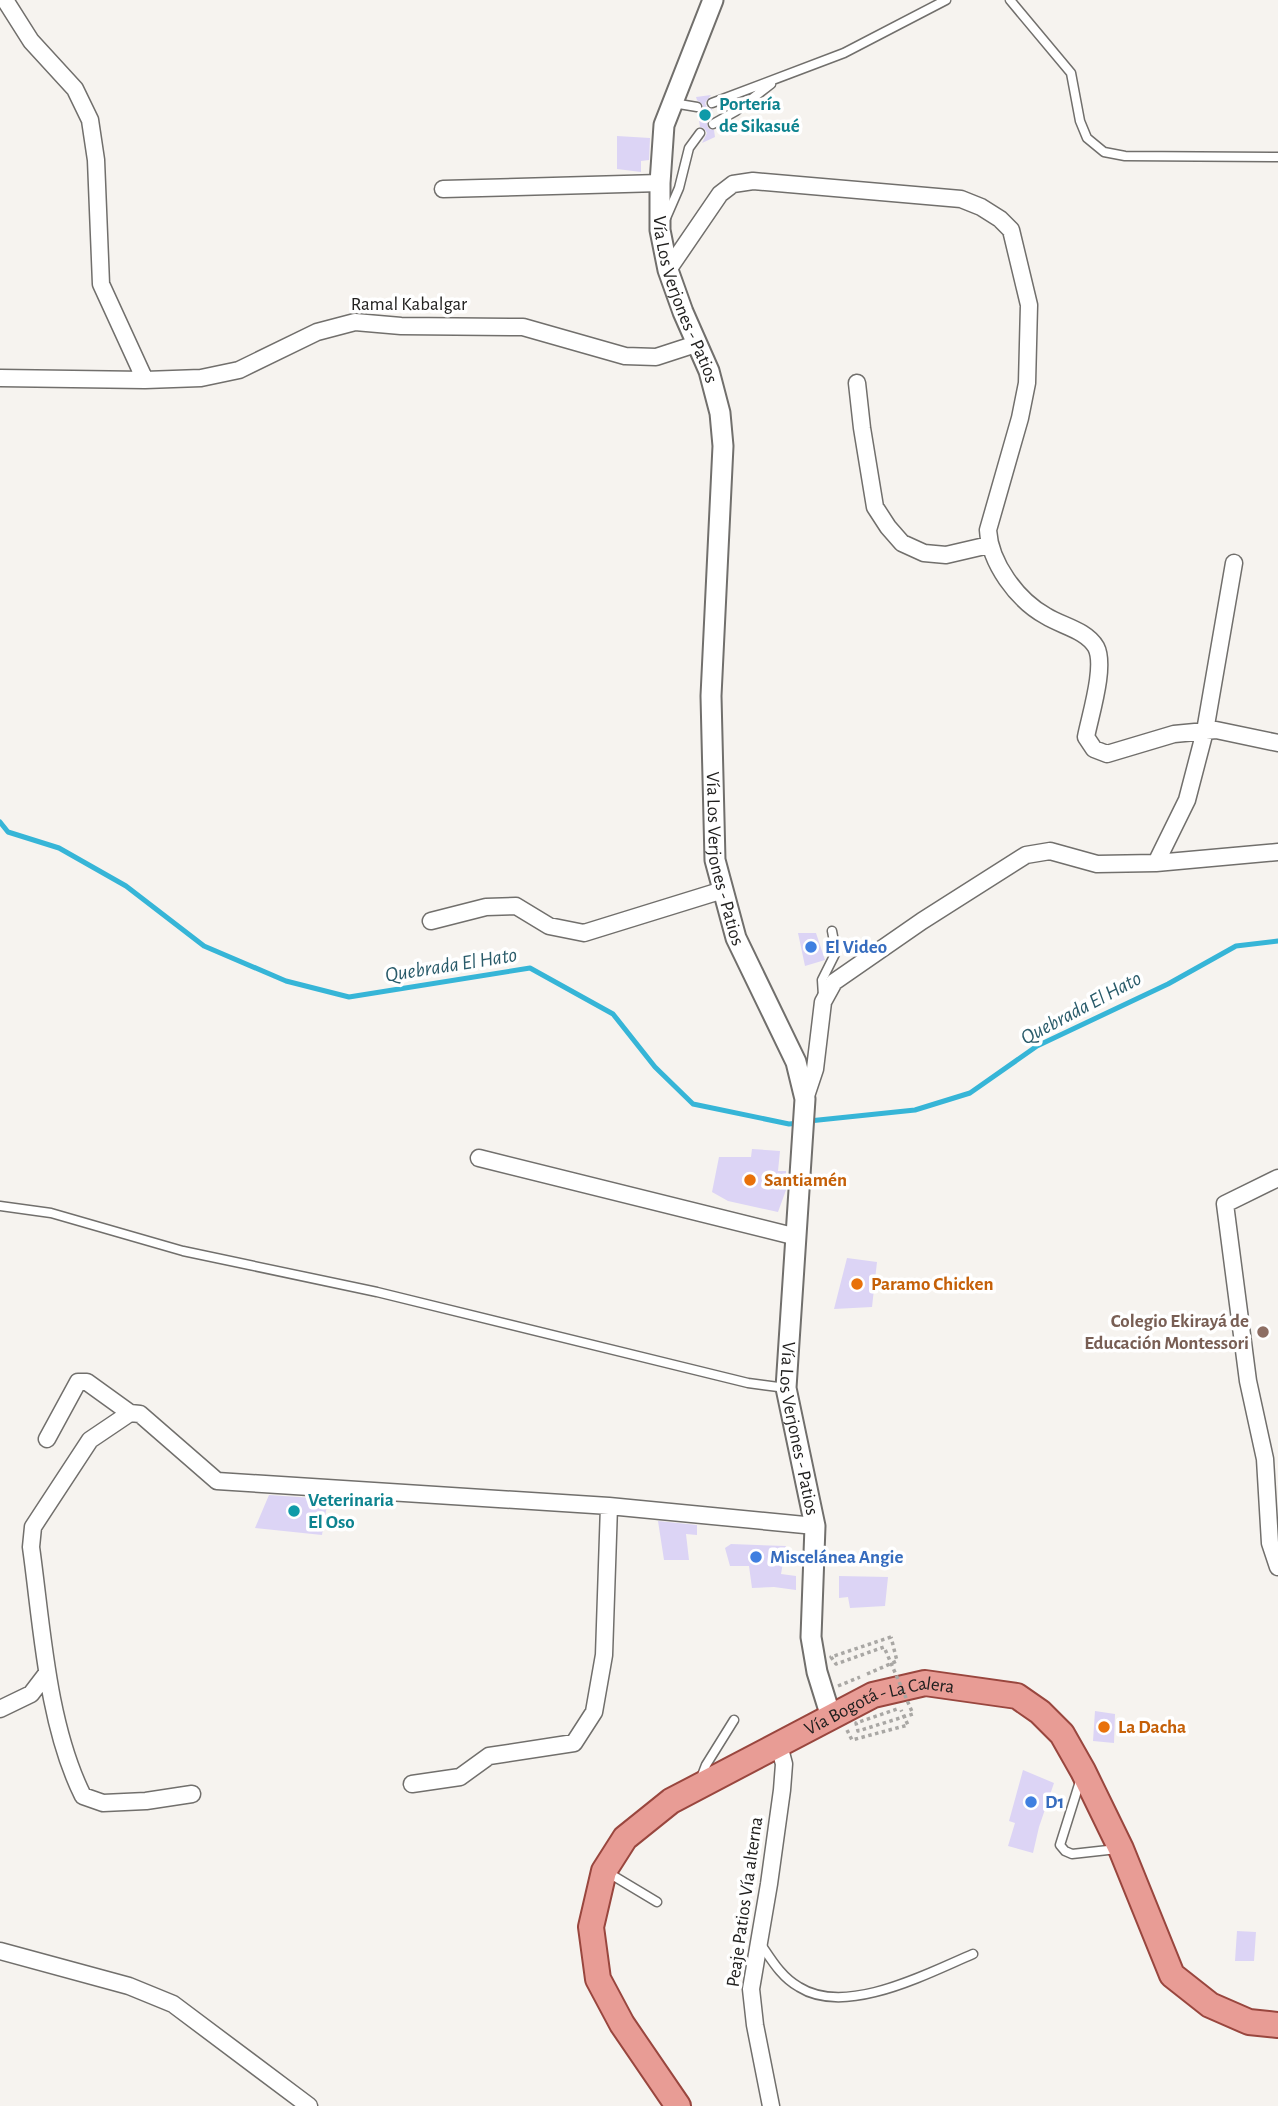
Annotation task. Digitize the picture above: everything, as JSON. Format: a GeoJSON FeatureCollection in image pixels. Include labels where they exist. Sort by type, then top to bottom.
{"type":"FeatureCollection","features":[{"type":"Feature","properties":{"kind":"main road","name":"Vía Bogotá - La Calera"},"geometry":{"type":"LineString","coordinates":[[678,2106],[622,2024],[598,1979],[592,1927],[604,1871],[625,1838],[671,1801],[779,1745],[834,1726],[873,1695],[925,1683],[1017,1696],[1040,1712],[1062,1734],[1083,1772],[1121,1849],[1172,1975],[1210,2005],[1249,2022],[1278,2025]]}},
{"type":"Feature","properties":{"kind":"street"},"geometry":{"type":"LineString","coordinates":[[5,0],[31,41],[75,89],[90,120],[96,160],[101,284],[145,380]]}},
{"type":"Feature","properties":{"kind":"street","name":"Vía Los Verjones - Patios"},"geometry":{"type":"LineString","coordinates":[[713,0],[664,125],[660,230],[668,270],[709,371],[720,413],[723,446],[711,696],[715,860],[736,938],[796,1062],[805,1114],[786,1388],[814,1526],[811,1637],[817,1672],[834,1726]]}},
{"type":"Feature","properties":{"kind":"street"},"geometry":{"type":"LineString","coordinates":[[668,270],[720,194],[733,184],[753,181],[961,199],[1000,219],[1010,230],[1029,305],[1028,357],[1027,383],[1020,418],[988,530],[989,545],[1015,591],[1044,615],[1084,635],[1096,648],[1100,666],[1086,737],[1094,749],[1107,754],[1174,734],[1216,730],[1278,744]]}},
{"type":"Feature","properties":{"kind":"street"},"geometry":{"type":"LineString","coordinates":[[443,189],[660,183]]}},
{"type":"Feature","properties":{"kind":"street","name":"Ramal Kabalgar"},"geometry":{"type":"LineString","coordinates":[[0,378],[201,378],[239,370],[317,332],[355,322],[401,326],[523,327],[625,356],[656,357],[696,344]]}},
{"type":"Feature","properties":{"kind":"street"},"geometry":{"type":"LineString","coordinates":[[857,383],[875,507],[888,527],[902,543],[924,553],[946,555],[989,545]]}},
{"type":"Feature","properties":{"kind":"street"},"geometry":{"type":"LineString","coordinates":[[1156,863],[1187,800],[1205,731],[1234,563]]}},
{"type":"Feature","properties":{"kind":"street"},"geometry":{"type":"LineString","coordinates":[[805,1114],[815,1069],[823,1002],[834,982],[922,921],[1026,855],[1050,851],[1097,864],[1156,863],[1278,852]]}},
{"type":"Feature","properties":{"kind":"street"},"geometry":{"type":"LineString","coordinates":[[430,922],[486,907],[516,906],[549,926],[584,933],[723,890]]}},
{"type":"Feature","properties":{"kind":"street"},"geometry":{"type":"LineString","coordinates":[[479,1158],[797,1237]]}},
{"type":"Feature","properties":{"kind":"street"},"geometry":{"type":"LineString","coordinates":[[1278,1178],[1225,1204],[1248,1381],[1265,1459],[1270,1543],[1278,1567]]}},
{"type":"Feature","properties":{"kind":"street"},"geometry":{"type":"LineString","coordinates":[[47,1439],[78,1382],[82,1380],[130,1413],[140,1414],[217,1481],[608,1506],[814,1526]]}},
{"type":"Feature","properties":{"kind":"street"},"geometry":{"type":"LineString","coordinates":[[130,1413],[90,1440],[33,1527],[31,1547],[47,1673],[71,1772],[83,1796],[103,1803],[146,1801],[192,1794]]}},
{"type":"Feature","properties":{"kind":"street"},"geometry":{"type":"LineString","coordinates":[[412,1784],[460,1777],[489,1756],[574,1743],[594,1712],[604,1655],[608,1506]]}},
{"type":"Feature","properties":{"kind":"street"},"geometry":{"type":"LineString","coordinates":[[0,1709],[31,1694],[47,1673]]}},
{"type":"Feature","properties":{"kind":"street","name":"Peaje Patios Vía alterna"},"geometry":{"type":"LineString","coordinates":[[772,2106],[755,2025],[751,1989],[782,1790],[784,1764],[779,1745]]}},
{"type":"Feature","properties":{"kind":"street"},"geometry":{"type":"LineString","coordinates":[[0,1951],[129,1986],[173,2004],[309,2106]]}},
{"type":"Feature","properties":{"kind":"lane"},"geometry":{"type":"LineString","coordinates":[[712,103],[844,53],[946,0]]}},
{"type":"Feature","properties":{"kind":"lane"},"geometry":{"type":"LineString","coordinates":[[1010,0],[1071,73],[1080,121],[1087,138],[1104,152],[1125,156],[1278,157]]}},
{"type":"Feature","properties":{"kind":"lane"},"geometry":{"type":"LineString","coordinates":[[713,124],[736,111],[779,78]]}},
{"type":"Feature","properties":{"kind":"lane"},"geometry":{"type":"LineString","coordinates":[[673,103],[697,107]]}},
{"type":"Feature","properties":{"kind":"lane"},"geometry":{"type":"LineString","coordinates":[[660,230],[679,188],[689,148],[701,134]]}},
{"type":"Feature","properties":{"kind":"lane"},"geometry":{"type":"LineString","coordinates":[[823,1002],[822,980],[836,952],[832,931]]}},
{"type":"Feature","properties":{"kind":"lane"},"geometry":{"type":"LineString","coordinates":[[0,1206],[51,1213],[183,1251],[377,1292],[748,1383],[786,1388]]}},
{"type":"Feature","properties":{"kind":"lane"},"geometry":{"type":"LineString","coordinates":[[699,1786],[706,1765],[734,1720]]}},
{"type":"Feature","properties":{"kind":"lane"},"geometry":{"type":"LineString","coordinates":[[1083,1772],[1060,1845],[1072,1854],[1121,1849]]}},
{"type":"Feature","properties":{"kind":"lane"},"geometry":{"type":"LineString","coordinates":[[604,1871],[657,1902]]}},
{"type":"Feature","properties":{"kind":"lane"},"geometry":{"type":"LineString","coordinates":[[759,1940],[780,1973],[799,1988],[829,1998],[860,1995],[898,1985],[974,1954]]}},
{"type":"Feature","properties":{"kind":"path"},"geometry":{"type":"LineString","coordinates":[[823,1693],[897,1661],[891,1637],[831,1657],[836,1664],[884,1647],[913,1714],[858,1731],[856,1723],[900,1708],[908,1725],[852,1740],[848,1730],[834,1726]]}},
{"type":"Feature","properties":{"kind":"building","name":"Portería de Sikasué"},"geometry":{"type":"Polygon","coordinates":[[[711,95],[705,103],[707,108],[712,109],[713,117],[708,120],[707,125],[714,130],[715,137],[702,143],[707,133],[700,127],[698,113],[702,111],[703,105],[696,97],[711,95]]]}},
{"type":"Feature","properties":{"kind":"building"},"geometry":{"type":"Polygon","coordinates":[[[617,136],[650,138],[649,160],[641,161],[641,172],[617,169],[617,136]]]}},
{"type":"Feature","properties":{"kind":"building","name":"El Video"},"geometry":{"type":"Polygon","coordinates":[[[798,933],[816,933],[825,960],[805,966],[798,933]]]}},
{"type":"Feature","properties":{"kind":"building","name":"Santiamén"},"geometry":{"type":"Polygon","coordinates":[[[752,1149],[780,1151],[778,1171],[786,1171],[786,1190],[778,1212],[728,1201],[712,1192],[719,1157],[751,1157],[752,1149]]]}},
{"type":"Feature","properties":{"kind":"building","name":"Paramo Chicken"},"geometry":{"type":"Polygon","coordinates":[[[847,1258],[877,1262],[872,1307],[834,1309],[847,1258]]]}},
{"type":"Feature","properties":{"kind":"building","name":"Veterinaria El Oso"},"geometry":{"type":"Polygon","coordinates":[[[269,1495],[328,1499],[322,1535],[255,1528],[269,1495]]]}},
{"type":"Feature","properties":{"kind":"building"},"geometry":{"type":"Polygon","coordinates":[[[658,1521],[697,1525],[697,1535],[686,1534],[689,1560],[664,1560],[658,1521]]]}},
{"type":"Feature","properties":{"kind":"building"},"geometry":{"type":"Polygon","coordinates":[[[731,1544],[786,1546],[781,1574],[796,1576],[796,1590],[752,1588],[749,1566],[730,1566],[725,1548],[731,1544]]]}},
{"type":"Feature","properties":{"kind":"building"},"geometry":{"type":"Polygon","coordinates":[[[839,1576],[888,1577],[885,1606],[850,1608],[848,1597],[839,1598],[839,1576]]]}},
{"type":"Feature","properties":{"kind":"building","name":"La Dacha"},"geometry":{"type":"Polygon","coordinates":[[[1095,1711],[1115,1714],[1114,1743],[1093,1741],[1095,1711]]]}},
{"type":"Feature","properties":{"kind":"building","name":"D1"},"geometry":{"type":"Polygon","coordinates":[[[1023,1770],[1054,1783],[1033,1853],[1008,1846],[1015,1823],[1009,1821],[1023,1770]]]}},
{"type":"Feature","properties":{"kind":"building"},"geometry":{"type":"Polygon","coordinates":[[[1237,1931],[1256,1932],[1254,1961],[1235,1961],[1237,1931]]]}},
{"type":"Feature","properties":{"kind":"waterway","name":"Quebrada El Hato"},"geometry":{"type":"LineString","coordinates":[[0,822],[8,832],[59,848],[126,886],[204,946],[286,981],[349,997],[530,968],[613,1014],[655,1067],[693,1104],[789,1124],[799,1123]]}},
{"type":"Feature","properties":{"kind":"waterway","name":"Quebrada El Hato"},"geometry":{"type":"LineString","coordinates":[[809,1121],[915,1110],[970,1093],[1037,1046],[1168,984],[1236,946],[1278,941]]}},
{"type":"Feature","properties":{"kind":"place","name":"Portería de Sikasué"},"geometry":{"type":"Point","coordinates":[705,115]}},
{"type":"Feature","properties":{"kind":"place","name":"El Video"},"geometry":{"type":"Point","coordinates":[811,947]}},
{"type":"Feature","properties":{"kind":"place","name":"Santiamén"},"geometry":{"type":"Point","coordinates":[750,1180]}},
{"type":"Feature","properties":{"kind":"place","name":"Paramo Chicken"},"geometry":{"type":"Point","coordinates":[857,1284]}},
{"type":"Feature","properties":{"kind":"place","name":"Colegio Ekirayá de Educación Montessori"},"geometry":{"type":"Point","coordinates":[1263,1332]}},
{"type":"Feature","properties":{"kind":"place","name":"Veterinaria El Oso"},"geometry":{"type":"Point","coordinates":[294,1511]}},
{"type":"Feature","properties":{"kind":"place","name":"Miscelánea Angie"},"geometry":{"type":"Point","coordinates":[756,1557]}},
{"type":"Feature","properties":{"kind":"place","name":"La Dacha"},"geometry":{"type":"Point","coordinates":[1104,1727]}},
{"type":"Feature","properties":{"kind":"place","name":"D1"},"geometry":{"type":"Point","coordinates":[1031,1802]}}]}
